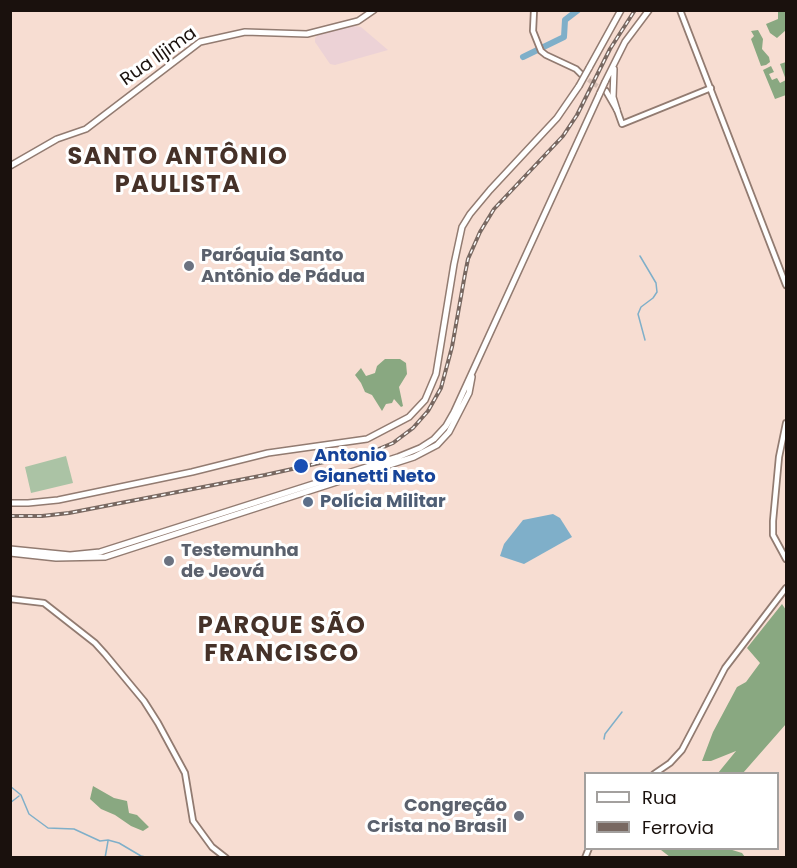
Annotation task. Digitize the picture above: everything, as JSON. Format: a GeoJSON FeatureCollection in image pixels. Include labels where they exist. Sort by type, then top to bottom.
{"type":"FeatureCollection","features":[{"type":"Feature","properties":{"kind":"main road","name":"Rua Iljima"},"geometry":{"type":"LineString","coordinates":[[10,166],[57,139],[86,129],[200,42],[245,32],[307,34],[358,21],[374,10]]}},
{"type":"Feature","properties":{"kind":"main road"},"geometry":{"type":"LineString","coordinates":[[10,503],[43,502],[108,490],[296,448],[367,438],[396,425],[420,407],[430,392],[436,374],[462,226],[490,190],[557,118],[579,86],[621,10]]}},
{"type":"Feature","properties":{"kind":"main road"},"geometry":{"type":"LineString","coordinates":[[10,551],[70,557],[99,556],[215,523],[414,458],[437,445],[449,432],[466,394],[472,372],[603,92],[605,82],[625,42],[650,10]]}},
{"type":"Feature","properties":{"kind":"main road"},"geometry":{"type":"LineString","coordinates":[[615,62],[612,92],[617,110]]}},
{"type":"Feature","properties":{"kind":"main road"},"geometry":{"type":"LineString","coordinates":[[99,556],[222,512],[421,448],[434,439],[446,426],[466,394]]}},
{"type":"Feature","properties":{"kind":"main road"},"geometry":{"type":"LineString","coordinates":[[304,486],[304,494]]}},
{"type":"Feature","properties":{"kind":"main road"},"geometry":{"type":"LineString","coordinates":[[280,502],[294,495],[294,489]]}},
{"type":"Feature","properties":{"kind":"main road"},"geometry":{"type":"LineString","coordinates":[[250,511],[252,506],[260,500]]}},
{"type":"Feature","properties":{"kind":"main road"},"geometry":{"type":"LineString","coordinates":[[222,512],[224,520]]}},
{"type":"Feature","properties":{"kind":"main road"},"geometry":{"type":"LineString","coordinates":[[211,516],[215,519],[215,523]]}},
{"type":"Feature","properties":{"kind":"street"},"geometry":{"type":"LineString","coordinates":[[534,10],[533,31],[539,49],[576,69],[582,75]]}},
{"type":"Feature","properties":{"kind":"street"},"geometry":{"type":"LineString","coordinates":[[680,10],[786,285]]}},
{"type":"Feature","properties":{"kind":"street"},"geometry":{"type":"LineString","coordinates":[[603,92],[617,110],[622,124],[711,88]]}},
{"type":"Feature","properties":{"kind":"street"},"geometry":{"type":"LineString","coordinates":[[786,423],[779,457],[773,520],[773,535],[786,560]]}},
{"type":"Feature","properties":{"kind":"street"},"geometry":{"type":"LineString","coordinates":[[657,772],[670,763],[682,750],[729,662],[786,588]]}},
{"type":"Feature","properties":{"kind":"street"},"geometry":{"type":"LineString","coordinates":[[10,599],[44,603],[95,643],[144,701],[185,773],[193,821],[212,847],[226,858]]}},
{"type":"Feature","properties":{"kind":"shaded area"},"geometry":{"type":"Polygon","coordinates":[[[354,26],[361,27],[388,50],[335,65],[330,64],[315,42],[315,38],[318,35],[354,26]]]}},
{"type":"Feature","properties":{"kind":"green space"},"geometry":{"type":"Polygon","coordinates":[[[778,11],[786,11],[786,30],[777,38],[770,33],[766,24],[778,19],[778,11]]]}},
{"type":"Feature","properties":{"kind":"green space"},"geometry":{"type":"Polygon","coordinates":[[[758,30],[763,39],[762,49],[770,62],[761,66],[751,39],[754,36],[751,31],[758,30]]]}},
{"type":"Feature","properties":{"kind":"green space"},"geometry":{"type":"Polygon","coordinates":[[[786,62],[786,80],[780,64],[786,62]]]}},
{"type":"Feature","properties":{"kind":"green space"},"geometry":{"type":"Polygon","coordinates":[[[771,66],[774,72],[769,74],[772,80],[777,78],[780,83],[786,80],[786,95],[775,99],[763,70],[771,66]]]}},
{"type":"Feature","properties":{"kind":"green space"},"geometry":{"type":"Polygon","coordinates":[[[385,359],[400,359],[406,363],[407,374],[399,387],[403,406],[401,407],[394,399],[392,403],[386,404],[382,411],[372,395],[365,392],[355,375],[361,368],[366,376],[375,373],[377,366],[385,359]]]}},
{"type":"Feature","properties":{"kind":"green space"},"geometry":{"type":"Polygon","coordinates":[[[66,456],[73,483],[31,493],[25,467],[66,456]]]}},
{"type":"Feature","properties":{"kind":"green space"},"geometry":{"type":"Polygon","coordinates":[[[782,604],[786,610],[786,724],[744,772],[719,772],[736,751],[711,761],[702,761],[713,732],[737,687],[746,682],[760,663],[747,648],[782,604]]]}},
{"type":"Feature","properties":{"kind":"green space"},"geometry":{"type":"Polygon","coordinates":[[[93,786],[114,798],[127,801],[129,813],[137,815],[149,827],[143,831],[101,809],[90,799],[93,786]]]}},
{"type":"Feature","properties":{"kind":"green space"},"geometry":{"type":"Polygon","coordinates":[[[661,850],[732,850],[742,853],[745,857],[670,857],[661,850]]]}},
{"type":"Feature","properties":{"kind":"water"},"geometry":{"type":"Polygon","coordinates":[[[553,514],[560,518],[572,537],[524,564],[500,556],[504,544],[523,520],[553,514]]]}},
{"type":"Feature","properties":{"kind":"waterway"},"geometry":{"type":"LineString","coordinates":[[523,57],[564,37],[565,20],[578,10]]}},
{"type":"Feature","properties":{"kind":"waterway"},"geometry":{"type":"LineString","coordinates":[[640,256],[656,283],[657,292],[641,307],[638,314],[645,340]]}},
{"type":"Feature","properties":{"kind":"waterway"},"geometry":{"type":"LineString","coordinates":[[604,739],[605,734],[622,712]]}},
{"type":"Feature","properties":{"kind":"waterway"},"geometry":{"type":"LineString","coordinates":[[10,786],[21,795],[29,814],[48,828],[74,829],[100,841],[108,840],[119,843],[141,856],[150,858]]}},
{"type":"Feature","properties":{"kind":"waterway"},"geometry":{"type":"LineString","coordinates":[[10,803],[19,796]]}},
{"type":"Feature","properties":{"kind":"waterway"},"geometry":{"type":"LineString","coordinates":[[105,858],[108,841]]}},
{"type":"Feature","properties":{"kind":"tunnel"},"geometry":{"type":"LineString","coordinates":[[583,76],[603,90]]}},
{"type":"Feature","properties":{"kind":"railway"},"geometry":{"type":"LineString","coordinates":[[10,516],[69,513],[265,475],[374,451],[393,443],[413,428],[428,411],[441,388],[452,347],[468,259],[480,232],[494,209],[563,136],[577,115],[610,49],[635,10]]}},
{"type":"Feature","properties":{"kind":"place","name":"Paróquia Santo Antônio de Pádua"},"geometry":{"type":"Point","coordinates":[189,266]}},
{"type":"Feature","properties":{"kind":"place","name":"Antonio Gianetti Neto"},"geometry":{"type":"Point","coordinates":[301,466]}},
{"type":"Feature","properties":{"kind":"place","name":"Polícia Militar"},"geometry":{"type":"Point","coordinates":[308,502]}},
{"type":"Feature","properties":{"kind":"place","name":"Testemunha de Jeová"},"geometry":{"type":"Point","coordinates":[169,561]}},
{"type":"Feature","properties":{"kind":"place","name":"Congreção Crista no Brasil"},"geometry":{"type":"Point","coordinates":[519,816]}},
{"type":"Feature","properties":{"kind":"district","name":"SANTO ANTÔNIO PAULISTA"},"geometry":{"type":"Point","coordinates":[178,172]}},
{"type":"Feature","properties":{"kind":"district","name":"PARQUE SÃO FRANCISCO"},"geometry":{"type":"Point","coordinates":[282,641]}}]}
